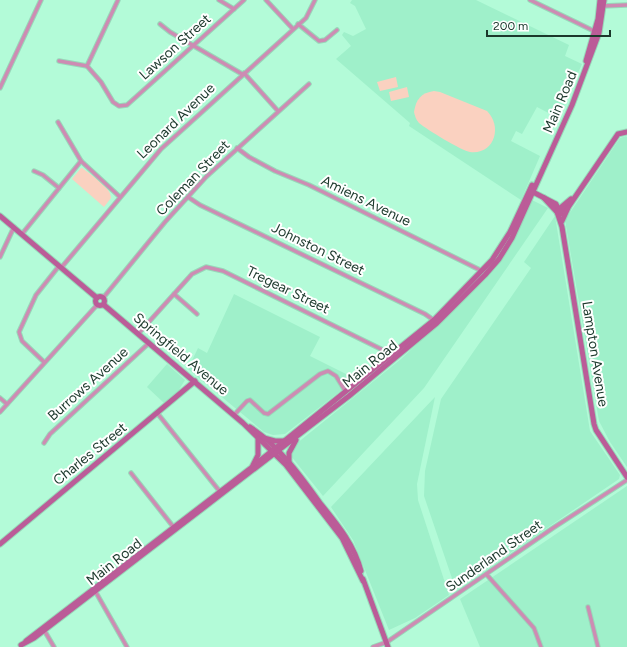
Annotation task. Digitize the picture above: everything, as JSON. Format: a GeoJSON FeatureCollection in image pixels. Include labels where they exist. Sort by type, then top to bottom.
{"type":"FeatureCollection","features":[{"type":"Feature","properties":{"kind":"street"},"geometry":{"type":"LineString","coordinates":[[0,88],[41,0]]}},
{"type":"Feature","properties":{"kind":"street"},"geometry":{"type":"LineString","coordinates":[[59,61],[87,66],[118,0]]}},
{"type":"Feature","properties":{"kind":"street"},"geometry":{"type":"LineString","coordinates":[[219,0],[234,9]]}},
{"type":"Feature","properties":{"kind":"street","name":"Lawson Street"},"geometry":{"type":"LineString","coordinates":[[87,66],[101,82],[113,102],[119,106],[127,105],[244,0]]}},
{"type":"Feature","properties":{"kind":"street"},"geometry":{"type":"LineString","coordinates":[[266,0],[293,29]]}},
{"type":"Feature","properties":{"kind":"street","name":"Leonard Avenue"},"geometry":{"type":"LineString","coordinates":[[44,362],[22,341],[19,332],[36,295],[161,149],[308,15],[315,0]]}},
{"type":"Feature","properties":{"kind":"street"},"geometry":{"type":"LineString","coordinates":[[530,0],[597,32]]}},
{"type":"Feature","properties":{"kind":"street","name":"Main Road"},"geometry":{"type":"LineString","coordinates":[[221,493],[251,468],[307,429],[394,357],[435,321],[484,273],[504,242],[531,191],[579,81],[597,32],[601,4],[604,0]]}},
{"type":"Feature","properties":{"kind":"street"},"geometry":{"type":"LineString","coordinates":[[601,4],[627,6]]}},
{"type":"Feature","properties":{"kind":"street"},"geometry":{"type":"LineString","coordinates":[[160,24],[170,32],[243,73],[278,111]]}},
{"type":"Feature","properties":{"kind":"street"},"geometry":{"type":"LineString","coordinates":[[298,24],[319,41],[325,40],[337,30]]}},
{"type":"Feature","properties":{"kind":"street","name":"Coleman Street"},"geometry":{"type":"LineString","coordinates":[[103,298],[188,197],[213,170],[309,84]]}},
{"type":"Feature","properties":{"kind":"street"},"geometry":{"type":"LineString","coordinates":[[58,122],[81,162],[120,196]]}},
{"type":"Feature","properties":{"kind":"street"},"geometry":{"type":"LineString","coordinates":[[562,224],[575,195],[615,138],[620,133],[627,132]]}},
{"type":"Feature","properties":{"kind":"street","name":"Amiens Avenue"},"geometry":{"type":"LineString","coordinates":[[237,148],[275,171],[309,185],[484,273]]}},
{"type":"Feature","properties":{"kind":"street"},"geometry":{"type":"LineString","coordinates":[[22,234],[81,162]]}},
{"type":"Feature","properties":{"kind":"street"},"geometry":{"type":"LineString","coordinates":[[34,171],[43,175],[59,188]]}},
{"type":"Feature","properties":{"kind":"street"},"geometry":{"type":"LineString","coordinates":[[531,191],[553,202],[559,210]]}},
{"type":"Feature","properties":{"kind":"street"},"geometry":{"type":"LineString","coordinates":[[559,210],[575,195]]}},
{"type":"Feature","properties":{"kind":"street","name":"Johnston Street"},"geometry":{"type":"LineString","coordinates":[[188,197],[200,205],[425,314],[435,321]]}},
{"type":"Feature","properties":{"kind":"street"},"geometry":{"type":"LineString","coordinates":[[559,210],[570,204]]}},
{"type":"Feature","properties":{"kind":"street","name":"Lampton Avenue"},"geometry":{"type":"LineString","coordinates":[[559,210],[594,424],[596,430],[627,477]]}},
{"type":"Feature","properties":{"kind":"street"},"geometry":{"type":"LineString","coordinates":[[0,216],[97,298],[103,298],[105,301],[104,304],[97,305],[0,412]]}},
{"type":"Feature","properties":{"kind":"street"},"geometry":{"type":"LineString","coordinates":[[0,257],[14,228]]}},
{"type":"Feature","properties":{"kind":"street","name":"Tregear Street"},"geometry":{"type":"LineString","coordinates":[[138,334],[195,271],[202,268],[214,267],[394,357]]}},
{"type":"Feature","properties":{"kind":"street"},"geometry":{"type":"LineString","coordinates":[[174,294],[197,314]]}},
{"type":"Feature","properties":{"kind":"street"},"geometry":{"type":"LineString","coordinates":[[97,298],[97,305]]}},
{"type":"Feature","properties":{"kind":"street","name":"Springfield Avenue"},"geometry":{"type":"LineString","coordinates":[[104,304],[275,451]]}},
{"type":"Feature","properties":{"kind":"street","name":"Burrows Avenue"},"geometry":{"type":"LineString","coordinates":[[44,443],[50,434],[149,343]]}},
{"type":"Feature","properties":{"kind":"street"},"geometry":{"type":"LineString","coordinates":[[234,415],[250,400],[262,412],[268,414],[320,374],[328,371],[336,376],[348,394]]}},
{"type":"Feature","properties":{"kind":"street","name":"Charles Street"},"geometry":{"type":"LineString","coordinates":[[0,544],[158,414],[195,381]]}},
{"type":"Feature","properties":{"kind":"street","name":"Main Road"},"geometry":{"type":"LineString","coordinates":[[20,646],[175,529],[275,451],[285,440],[348,394]]}},
{"type":"Feature","properties":{"kind":"street"},"geometry":{"type":"LineString","coordinates":[[0,398],[7,404]]}},
{"type":"Feature","properties":{"kind":"street"},"geometry":{"type":"LineString","coordinates":[[158,414],[221,493]]}},
{"type":"Feature","properties":{"kind":"street"},"geometry":{"type":"LineString","coordinates":[[289,462],[288,456],[293,444],[307,429]]}},
{"type":"Feature","properties":{"kind":"street"},"geometry":{"type":"LineString","coordinates":[[251,468],[258,455],[261,438],[275,441],[285,440]]}},
{"type":"Feature","properties":{"kind":"street"},"geometry":{"type":"LineString","coordinates":[[275,451],[289,462],[349,541],[388,645]]}},
{"type":"Feature","properties":{"kind":"street"},"geometry":{"type":"LineString","coordinates":[[275,451],[342,538],[363,580]]}},
{"type":"Feature","properties":{"kind":"street"},"geometry":{"type":"LineString","coordinates":[[131,473],[175,529]]}},
{"type":"Feature","properties":{"kind":"street","name":"Sunderland Street"},"geometry":{"type":"LineString","coordinates":[[373,647],[388,645],[553,528],[627,480]]}},
{"type":"Feature","properties":{"kind":"street"},"geometry":{"type":"LineString","coordinates":[[487,575],[534,628],[541,647]]}},
{"type":"Feature","properties":{"kind":"street"},"geometry":{"type":"LineString","coordinates":[[95,590],[127,647]]}},
{"type":"Feature","properties":{"kind":"street"},"geometry":{"type":"LineString","coordinates":[[588,607],[598,647]]}},
{"type":"Feature","properties":{"kind":"street"},"geometry":{"type":"LineString","coordinates":[[43,629],[54,647]]}},
{"type":"Feature","properties":{"kind":"shaded area"},"geometry":{"type":"Polygon","coordinates":[[[352,0],[476,0],[569,45],[565,56],[582,64],[558,118],[537,107],[522,134],[516,131],[511,141],[540,156],[521,200],[409,126],[410,123],[336,59],[351,46],[342,35],[344,32],[353,36],[366,29],[355,6],[350,3],[352,0]]]}},
{"type":"Feature","properties":{"kind":"shaded area"},"geometry":{"type":"Polygon","coordinates":[[[396,77],[398,87],[380,91],[377,82],[396,77]]]}},
{"type":"Feature","properties":{"kind":"shaded area"},"geometry":{"type":"Polygon","coordinates":[[[407,87],[409,97],[391,101],[389,92],[407,87]]]}},
{"type":"Feature","properties":{"kind":"shaded area"},"geometry":{"type":"Polygon","coordinates":[[[434,91],[487,111],[492,117],[495,132],[494,139],[490,145],[478,152],[466,151],[436,135],[419,123],[414,112],[416,104],[422,95],[434,91]]]}},
{"type":"Feature","properties":{"kind":"shaded area"},"geometry":{"type":"Polygon","coordinates":[[[626,136],[627,467],[610,442],[599,421],[565,220],[620,138],[626,136]]]}},
{"type":"Feature","properties":{"kind":"shaded area"},"geometry":{"type":"Polygon","coordinates":[[[81,168],[100,181],[108,189],[111,198],[104,207],[72,179],[81,168]]]}},
{"type":"Feature","properties":{"kind":"shaded area"},"geometry":{"type":"Polygon","coordinates":[[[532,200],[548,208],[424,388],[323,496],[291,456],[296,444],[401,359],[486,279],[512,244],[532,200]]]}},
{"type":"Feature","properties":{"kind":"shaded area"},"geometry":{"type":"Polygon","coordinates":[[[555,216],[590,431],[620,475],[619,479],[456,590],[424,496],[425,471],[441,399],[531,268],[524,262],[555,216]]]}},
{"type":"Feature","properties":{"kind":"shaded area"},"geometry":{"type":"Polygon","coordinates":[[[234,294],[320,337],[310,356],[356,379],[285,434],[273,435],[264,432],[188,369],[198,348],[207,353],[234,294]]]}},
{"type":"Feature","properties":{"kind":"shaded area"},"geometry":{"type":"Polygon","coordinates":[[[167,364],[185,380],[177,393],[164,403],[147,387],[167,364]]]}},
{"type":"Feature","properties":{"kind":"shaded area"},"geometry":{"type":"Polygon","coordinates":[[[435,397],[417,484],[418,500],[449,595],[415,618],[389,630],[353,540],[331,507],[435,397]]]}},
{"type":"Feature","properties":{"kind":"shaded area"},"geometry":{"type":"Polygon","coordinates":[[[627,486],[627,647],[480,647],[460,599],[627,486]]]}}]}
